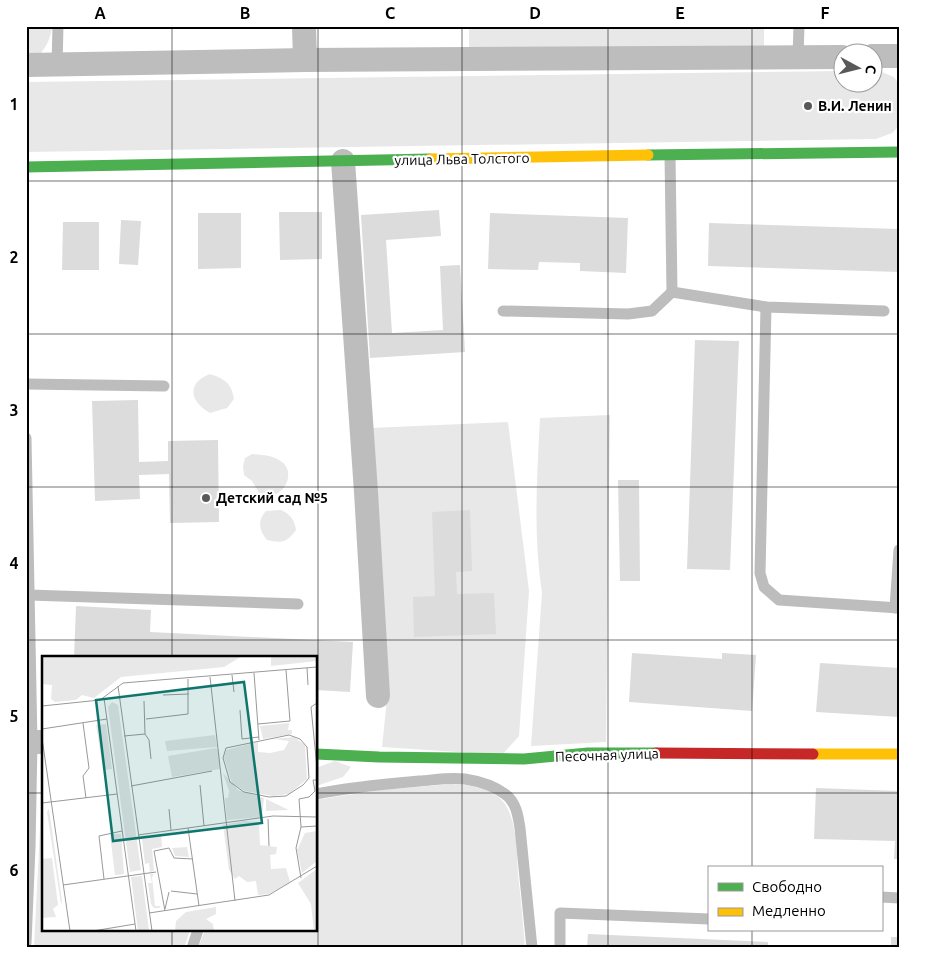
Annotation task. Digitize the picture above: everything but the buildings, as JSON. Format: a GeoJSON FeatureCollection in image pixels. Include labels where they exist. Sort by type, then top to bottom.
{"type":"FeatureCollection","features":[{"type":"Feature","properties":{"kind":"street"},"geometry":{"type":"LineString","coordinates":[[304,26],[305,60]]}},
{"type":"Feature","properties":{"kind":"street"},"geometry":{"type":"LineString","coordinates":[[882,56],[899,56]]}},
{"type":"Feature","properties":{"kind":"street"},"geometry":{"type":"LineString","coordinates":[[26,65],[305,60],[832,57]]}},
{"type":"Feature","properties":{"kind":"street","name":"улица Льва Толстого"},"geometry":{"type":"LineString","coordinates":[[26,166],[899,152]]}},
{"type":"Feature","properties":{"kind":"street"},"geometry":{"type":"LineString","coordinates":[[343,161],[378,696]]}},
{"type":"Feature","properties":{"kind":"street","name":"Песочная улица"},"geometry":{"type":"LineString","coordinates":[[318,754],[524,760],[588,753],[899,754]]}},
{"type":"Feature","properties":{"kind":"lane"},"geometry":{"type":"LineString","coordinates":[[57,65],[58,26]]}},
{"type":"Feature","properties":{"kind":"lane"},"geometry":{"type":"LineString","coordinates":[[798,57],[799,26]]}},
{"type":"Feature","properties":{"kind":"lane"},"geometry":{"type":"LineString","coordinates":[[502,310],[628,314],[652,311],[672,292],[670,155]]}},
{"type":"Feature","properties":{"kind":"lane"},"geometry":{"type":"LineString","coordinates":[[672,292],[766,308],[884,311]]}},
{"type":"Feature","properties":{"kind":"lane"},"geometry":{"type":"LineString","coordinates":[[766,308],[760,573],[764,587],[779,600],[897,608],[899,550]]}},
{"type":"Feature","properties":{"kind":"lane"},"geometry":{"type":"LineString","coordinates":[[26,384],[164,386]]}},
{"type":"Feature","properties":{"kind":"lane"},"geometry":{"type":"LineString","coordinates":[[26,438],[34,742],[26,943]]}},
{"type":"Feature","properties":{"kind":"lane"},"geometry":{"type":"LineString","coordinates":[[29,595],[298,604]]}},
{"type":"Feature","properties":{"kind":"lane"},"geometry":{"type":"LineString","coordinates":[[318,794],[453,778],[482,783],[506,794],[513,802],[520,828],[532,948]]}},
{"type":"Feature","properties":{"kind":"lane"},"geometry":{"type":"LineString","coordinates":[[882,897],[899,898]]}},
{"type":"Feature","properties":{"kind":"lane"},"geometry":{"type":"LineString","coordinates":[[560,948],[560,913],[708,919]]}},
{"type":"Feature","properties":{"kind":"lane"},"geometry":{"type":"LineString","coordinates":[[192,948],[197,932]]}},
{"type":"Feature","properties":{"kind":"shaded area"},"geometry":{"type":"Polygon","coordinates":[[[26,26],[52,26],[45,48],[40,54],[26,54],[26,26]]]}},
{"type":"Feature","properties":{"kind":"shaded area"},"geometry":{"type":"Polygon","coordinates":[[[469,26],[764,26],[764,48],[469,49],[469,26]]]}},
{"type":"Feature","properties":{"kind":"shaded area"},"geometry":{"type":"Polygon","coordinates":[[[832,71],[832,92],[882,92],[882,72],[894,77],[899,84],[899,126],[892,133],[876,139],[26,152],[26,82],[832,71]]]}},
{"type":"Feature","properties":{"kind":"shaded area"},"geometry":{"type":"Polygon","coordinates":[[[210,374],[227,382],[234,399],[227,408],[210,413],[198,404],[195,398],[194,387],[197,382],[210,374]]]}},
{"type":"Feature","properties":{"kind":"shaded area"},"geometry":{"type":"Polygon","coordinates":[[[610,415],[606,742],[531,746],[542,593],[537,549],[540,418],[610,415]]]}},
{"type":"Feature","properties":{"kind":"shaded area"},"geometry":{"type":"Polygon","coordinates":[[[508,422],[529,591],[519,736],[502,755],[382,747],[387,699],[371,428],[508,422]]]}},
{"type":"Feature","properties":{"kind":"shaded area"},"geometry":{"type":"Polygon","coordinates":[[[252,454],[275,458],[286,466],[288,471],[287,482],[281,491],[271,495],[259,493],[252,481],[244,475],[243,466],[245,458],[252,454]]]}},
{"type":"Feature","properties":{"kind":"shaded area"},"geometry":{"type":"Polygon","coordinates":[[[281,510],[292,518],[296,530],[287,540],[277,542],[267,540],[260,526],[261,518],[266,511],[281,510]]]}},
{"type":"Feature","properties":{"kind":"shaded area"},"geometry":{"type":"Polygon","coordinates":[[[335,761],[351,767],[343,777],[318,785],[318,767],[335,761]]]}},
{"type":"Feature","properties":{"kind":"shaded area"},"geometry":{"type":"Polygon","coordinates":[[[452,784],[466,785],[481,788],[495,794],[505,804],[512,820],[516,838],[525,948],[198,948],[204,932],[318,932],[318,800],[380,790],[452,784]]]}},
{"type":"Feature","properties":{"kind":"shaded area"},"geometry":{"type":"Polygon","coordinates":[[[42,788],[42,932],[189,932],[184,948],[34,948],[42,788]]]}},
{"type":"Feature","properties":{"kind":"traffic: fast"},"geometry":{"type":"LineString","coordinates":[[648,155],[899,152]]}},
{"type":"Feature","properties":{"kind":"traffic: fast"},"geometry":{"type":"LineString","coordinates":[[26,167],[430,159]]}},
{"type":"Feature","properties":{"kind":"traffic: fast"},"geometry":{"type":"LineString","coordinates":[[318,754],[524,759],[588,753],[656,753]]}},
{"type":"Feature","properties":{"kind":"traffic: slow"},"geometry":{"type":"LineString","coordinates":[[430,159],[648,155]]}},
{"type":"Feature","properties":{"kind":"traffic: slow"},"geometry":{"type":"LineString","coordinates":[[813,754],[899,754]]}},
{"type":"Feature","properties":{"kind":"traffic: jam"},"geometry":{"type":"LineString","coordinates":[[656,753],[813,754]]}},
{"type":"Feature","properties":{"kind":"place","name":"В.И. Ленин"},"geometry":{"type":"Point","coordinates":[808,106]}},
{"type":"Feature","properties":{"kind":"place","name":"Детский сад №5"},"geometry":{"type":"Point","coordinates":[206,498]}}]}
